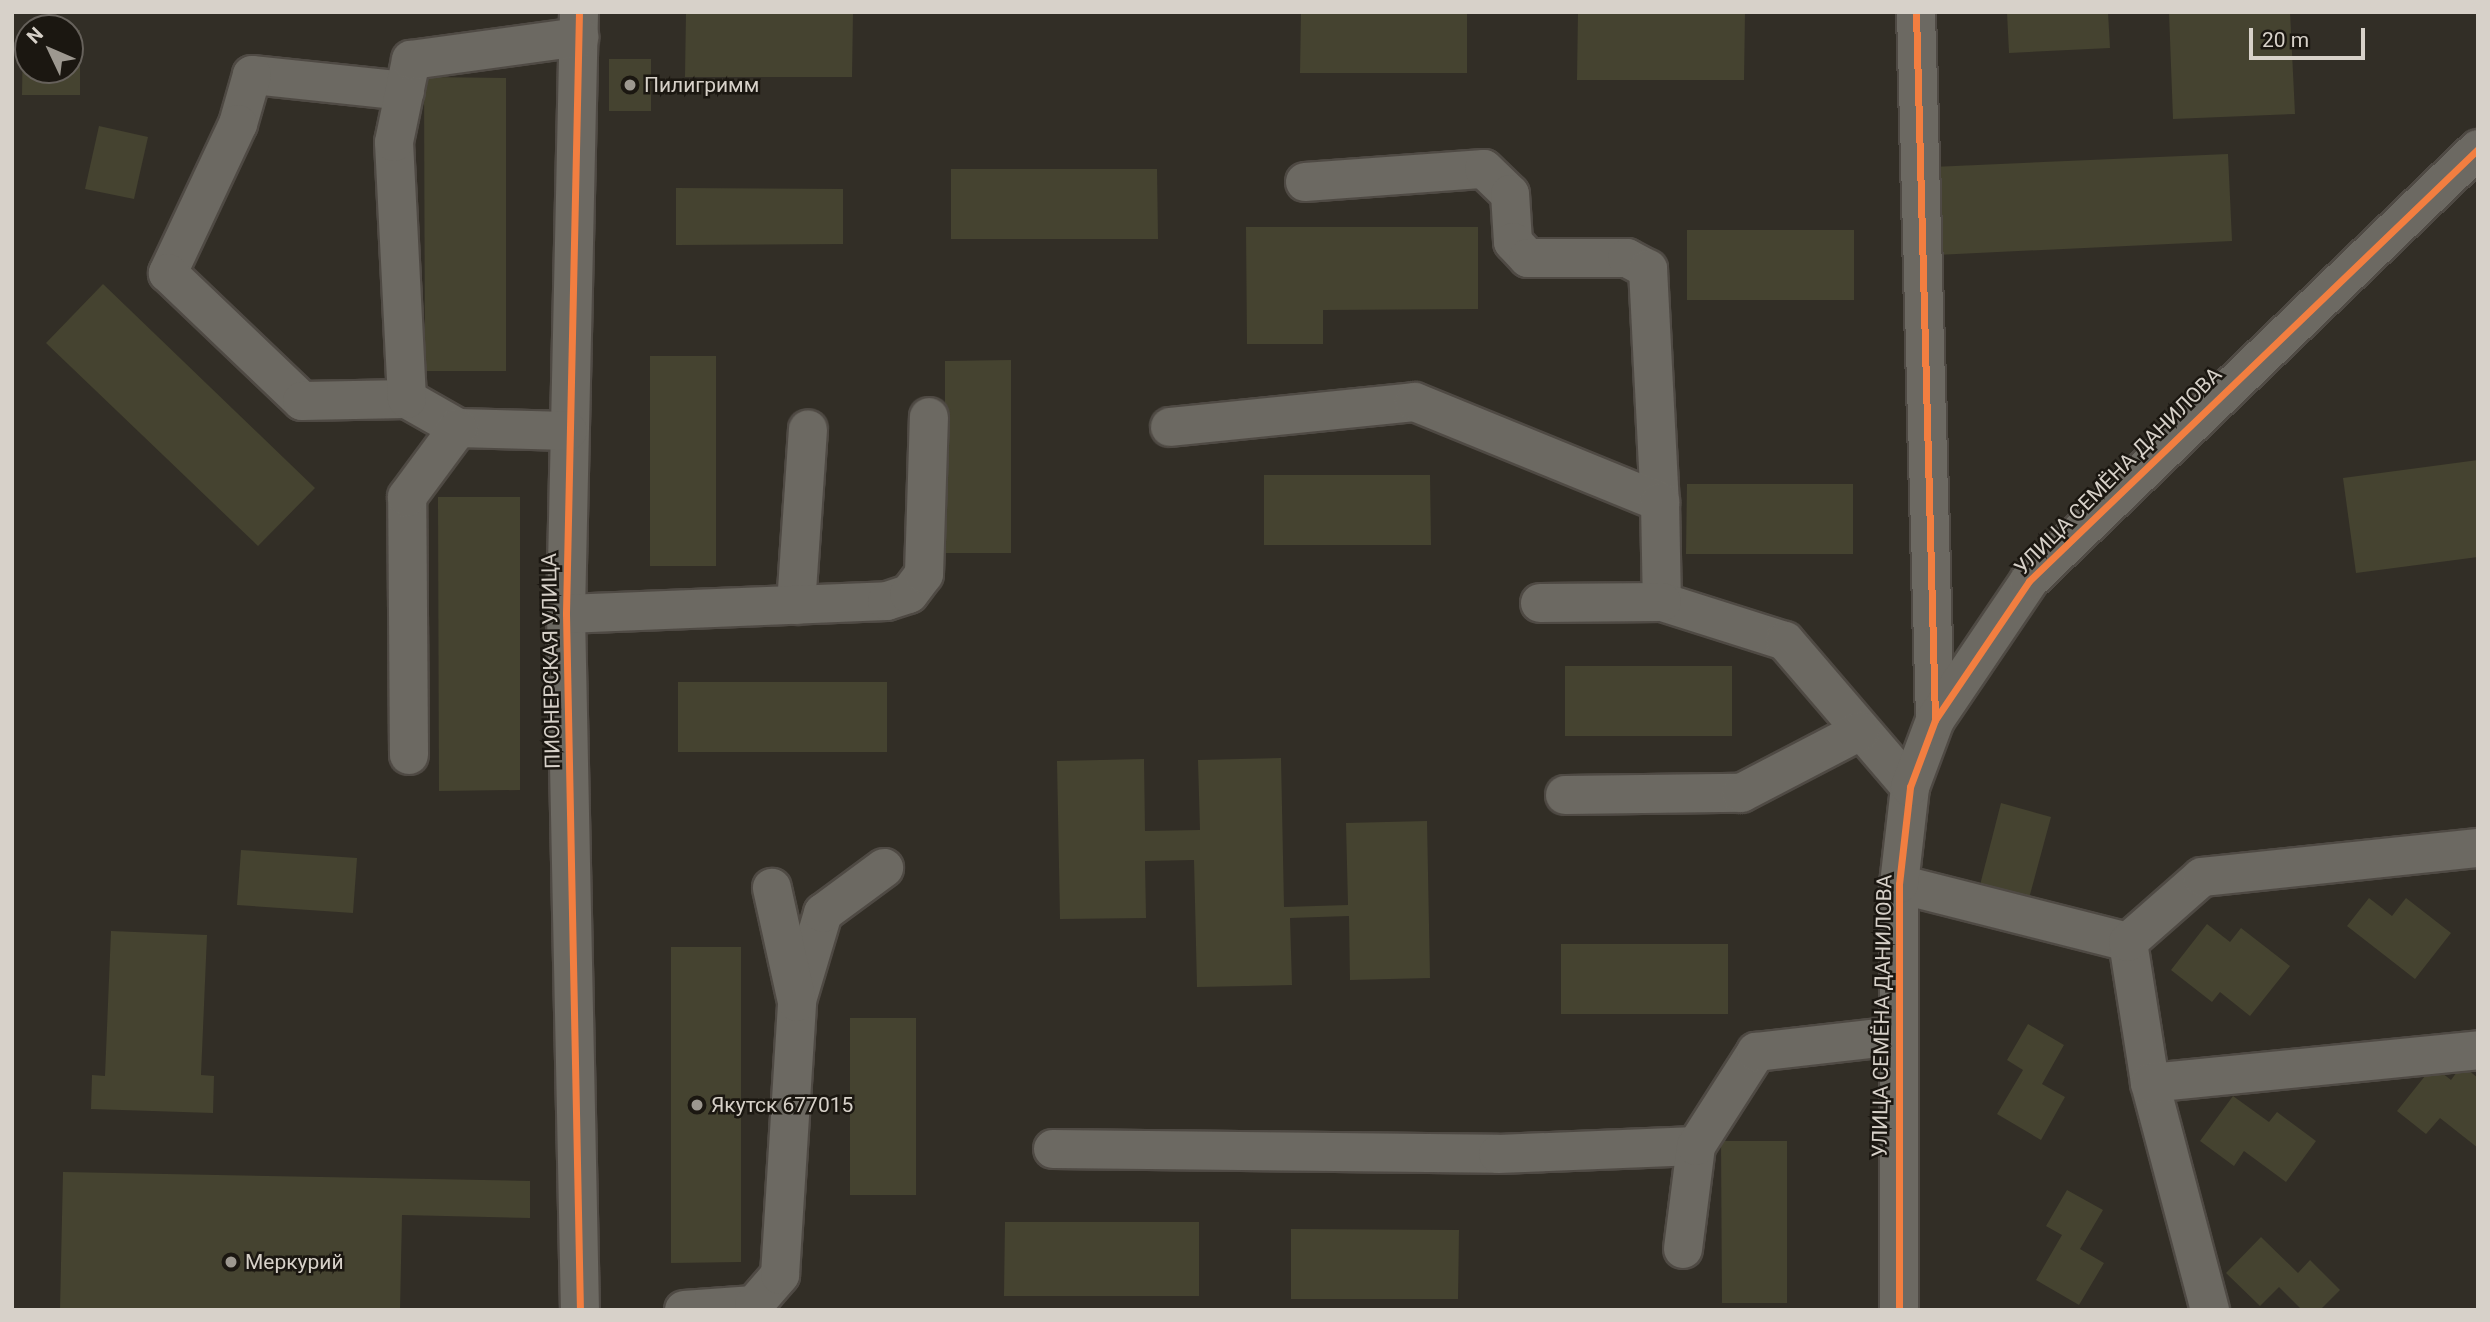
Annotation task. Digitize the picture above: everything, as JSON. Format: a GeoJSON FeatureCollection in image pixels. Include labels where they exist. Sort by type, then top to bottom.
{"type":"FeatureCollection","features":[{"type":"Feature","properties":{"kind":"street"},"geometry":{"type":"LineString","coordinates":[[1916,12],[1935,720]]}},
{"type":"Feature","properties":{"kind":"street"},"geometry":{"type":"LineString","coordinates":[[407,400],[394,142],[411,60],[579,25]]}},
{"type":"Feature","properties":{"kind":"street","name":"ПИОНЕРСКАЯ УЛИЦА"},"geometry":{"type":"LineString","coordinates":[[579,25],[566,614],[580,1310]]}},
{"type":"Feature","properties":{"kind":"street"},"geometry":{"type":"LineString","coordinates":[[405,91],[251,75],[238,124],[168,273],[302,401],[407,400],[458,428],[568,431]]}},
{"type":"Feature","properties":{"kind":"street","name":"УЛИЦА СЕМЁНА ДАНИЛОВА"},"geometry":{"type":"LineString","coordinates":[[1899,1310],[1896,1036],[1899,884],[1910,787],[1935,720],[2029,581],[2478,149]]}},
{"type":"Feature","properties":{"kind":"street"},"geometry":{"type":"LineString","coordinates":[[1305,183],[1484,169],[1510,194],[1513,242],[1528,258],[1627,258],[1648,269],[1660,502],[1662,602]]}},
{"type":"Feature","properties":{"kind":"street"},"geometry":{"type":"LineString","coordinates":[[1170,427],[1415,402],[1660,502]]}},
{"type":"Feature","properties":{"kind":"street"},"geometry":{"type":"LineString","coordinates":[[566,614],[887,601],[909,594],[924,574],[929,417]]}},
{"type":"Feature","properties":{"kind":"street"},"geometry":{"type":"LineString","coordinates":[[409,755],[407,497],[458,428]]}},
{"type":"Feature","properties":{"kind":"street"},"geometry":{"type":"LineString","coordinates":[[796,605],[808,429]]}},
{"type":"Feature","properties":{"kind":"street"},"geometry":{"type":"LineString","coordinates":[[1539,603],[1662,602],[1785,641],[1860,732],[1910,787]]}},
{"type":"Feature","properties":{"kind":"street"},"geometry":{"type":"LineString","coordinates":[[1565,795],[1741,793],[1860,732]]}},
{"type":"Feature","properties":{"kind":"street"},"geometry":{"type":"LineString","coordinates":[[2128,942],[2202,877],[2478,848]]}},
{"type":"Feature","properties":{"kind":"street"},"geometry":{"type":"LineString","coordinates":[[684,1310],[754,1305],[780,1275],[797,1002],[823,913],[884,868]]}},
{"type":"Feature","properties":{"kind":"street"},"geometry":{"type":"LineString","coordinates":[[1899,884],[2128,942]]}},
{"type":"Feature","properties":{"kind":"street"},"geometry":{"type":"LineString","coordinates":[[772,888],[797,1002]]}},
{"type":"Feature","properties":{"kind":"street"},"geometry":{"type":"LineString","coordinates":[[2128,942],[2150,1083],[2210,1310]]}},
{"type":"Feature","properties":{"kind":"street"},"geometry":{"type":"LineString","coordinates":[[1683,1250],[1696,1146],[1756,1052],[1896,1036]]}},
{"type":"Feature","properties":{"kind":"street"},"geometry":{"type":"LineString","coordinates":[[2150,1083],[2478,1050]]}},
{"type":"Feature","properties":{"kind":"street"},"geometry":{"type":"LineString","coordinates":[[1054,1149],[1498,1154],[1696,1146]]}},
{"type":"Feature","properties":{"kind":"building"},"geometry":{"type":"Polygon","coordinates":[[[686,12],[853,12],[852,77],[685,77],[686,12]]]}},
{"type":"Feature","properties":{"kind":"building"},"geometry":{"type":"Polygon","coordinates":[[[1301,12],[1467,12],[1467,73],[1300,73],[1301,12]]]}},
{"type":"Feature","properties":{"kind":"building"},"geometry":{"type":"Polygon","coordinates":[[[1578,12],[1745,12],[1744,80],[1577,80],[1578,12]]]}},
{"type":"Feature","properties":{"kind":"building"},"geometry":{"type":"Polygon","coordinates":[[[2007,12],[2108,12],[2110,48],[2009,53],[2007,12]]]}},
{"type":"Feature","properties":{"kind":"building"},"geometry":{"type":"Polygon","coordinates":[[[2169,12],[2290,12],[2295,114],[2173,119],[2169,12]]]}},
{"type":"Feature","properties":{"kind":"building","name":"Пилигримм"},"geometry":{"type":"Polygon","coordinates":[[[609,59],[651,59],[651,111],[609,111],[609,59]]]}},
{"type":"Feature","properties":{"kind":"building"},"geometry":{"type":"Polygon","coordinates":[[[424,77],[506,78],[506,371],[425,371],[424,77]]]}},
{"type":"Feature","properties":{"kind":"building"},"geometry":{"type":"Polygon","coordinates":[[[22,84],[80,84],[80,95],[22,95],[22,84]]]}},
{"type":"Feature","properties":{"kind":"building"},"geometry":{"type":"Polygon","coordinates":[[[99,126],[148,137],[134,199],[85,189],[99,126]]]}},
{"type":"Feature","properties":{"kind":"building"},"geometry":{"type":"Polygon","coordinates":[[[2228,154],[2232,241],[1936,255],[1932,167],[2228,154]]]}},
{"type":"Feature","properties":{"kind":"building"},"geometry":{"type":"Polygon","coordinates":[[[951,169],[1157,169],[1158,239],[951,239],[951,169]]]}},
{"type":"Feature","properties":{"kind":"building"},"geometry":{"type":"Polygon","coordinates":[[[676,188],[843,189],[843,244],[676,245],[676,188]]]}},
{"type":"Feature","properties":{"kind":"building"},"geometry":{"type":"Polygon","coordinates":[[[1246,227],[1478,227],[1478,309],[1323,310],[1323,344],[1247,344],[1246,227]]]}},
{"type":"Feature","properties":{"kind":"building"},"geometry":{"type":"Polygon","coordinates":[[[1687,230],[1854,230],[1854,300],[1687,300],[1687,230]]]}},
{"type":"Feature","properties":{"kind":"building"},"geometry":{"type":"Polygon","coordinates":[[[103,284],[315,488],[258,546],[46,343],[103,284]]]}},
{"type":"Feature","properties":{"kind":"building"},"geometry":{"type":"Polygon","coordinates":[[[650,356],[716,356],[716,566],[650,566],[650,356]]]}},
{"type":"Feature","properties":{"kind":"building"},"geometry":{"type":"Polygon","coordinates":[[[1011,360],[1011,553],[945,553],[945,361],[1011,360]]]}},
{"type":"Feature","properties":{"kind":"building"},"geometry":{"type":"Polygon","coordinates":[[[2478,460],[2478,557],[2356,573],[2343,478],[2478,460]]]}},
{"type":"Feature","properties":{"kind":"building"},"geometry":{"type":"Polygon","coordinates":[[[1264,475],[1430,475],[1431,545],[1264,545],[1264,475]]]}},
{"type":"Feature","properties":{"kind":"building"},"geometry":{"type":"Polygon","coordinates":[[[1687,484],[1853,484],[1853,554],[1686,554],[1687,484]]]}},
{"type":"Feature","properties":{"kind":"building"},"geometry":{"type":"Polygon","coordinates":[[[438,497],[520,497],[520,790],[439,791],[438,497]]]}},
{"type":"Feature","properties":{"kind":"building"},"geometry":{"type":"Polygon","coordinates":[[[1565,666],[1732,666],[1732,736],[1565,736],[1565,666]]]}},
{"type":"Feature","properties":{"kind":"building"},"geometry":{"type":"Polygon","coordinates":[[[678,682],[887,682],[887,752],[678,752],[678,682]]]}},
{"type":"Feature","properties":{"kind":"building"},"geometry":{"type":"Polygon","coordinates":[[[1281,758],[1284,907],[1348,905],[1346,823],[1427,821],[1430,978],[1350,980],[1349,916],[1290,918],[1292,985],[1197,987],[1194,860],[1145,861],[1146,918],[1060,919],[1057,761],[1144,759],[1145,831],[1200,830],[1198,760],[1281,758]]]}},
{"type":"Feature","properties":{"kind":"building"},"geometry":{"type":"Polygon","coordinates":[[[2001,803],[2051,817],[2028,902],[1979,889],[2001,803]]]}},
{"type":"Feature","properties":{"kind":"building"},"geometry":{"type":"Polygon","coordinates":[[[241,850],[357,858],[353,913],[237,905],[241,850]]]}},
{"type":"Feature","properties":{"kind":"building"},"geometry":{"type":"Polygon","coordinates":[[[2369,898],[2392,916],[2406,898],[2451,933],[2415,979],[2347,926],[2369,898]]]}},
{"type":"Feature","properties":{"kind":"building"},"geometry":{"type":"Polygon","coordinates":[[[2207,924],[2230,942],[2241,928],[2290,966],[2250,1016],[2220,992],[2212,1002],[2171,970],[2207,924]]]}},
{"type":"Feature","properties":{"kind":"building"},"geometry":{"type":"Polygon","coordinates":[[[111,931],[207,935],[201,1075],[214,1076],[213,1113],[91,1109],[92,1075],[105,1076],[111,931]]]}},
{"type":"Feature","properties":{"kind":"building"},"geometry":{"type":"Polygon","coordinates":[[[1561,944],[1728,944],[1728,1014],[1561,1014],[1561,944]]]}},
{"type":"Feature","properties":{"kind":"building"},"geometry":{"type":"Polygon","coordinates":[[[671,947],[741,947],[741,1262],[671,1263],[671,947]]]}},
{"type":"Feature","properties":{"kind":"building"},"geometry":{"type":"Polygon","coordinates":[[[850,1018],[916,1018],[916,1195],[850,1195],[850,1018]]]}},
{"type":"Feature","properties":{"kind":"building"},"geometry":{"type":"Polygon","coordinates":[[[2028,1024],[2064,1045],[2042,1084],[2065,1097],[2041,1140],[1997,1114],[2023,1070],[2007,1060],[2028,1024]]]}},
{"type":"Feature","properties":{"kind":"building"},"geometry":{"type":"Polygon","coordinates":[[[2462,1065],[2478,1078],[2478,1148],[2440,1118],[2426,1134],[2397,1111],[2433,1066],[2451,1080],[2462,1065]]]}},
{"type":"Feature","properties":{"kind":"building"},"geometry":{"type":"Polygon","coordinates":[[[2233,1096],[2269,1122],[2277,1112],[2316,1141],[2286,1182],[2244,1151],[2234,1166],[2200,1141],[2233,1096]]]}},
{"type":"Feature","properties":{"kind":"building"},"geometry":{"type":"Polygon","coordinates":[[[1721,1141],[1787,1141],[1787,1303],[1722,1303],[1721,1141]]]}},
{"type":"Feature","properties":{"kind":"building","name":"Меркурий"},"geometry":{"type":"Polygon","coordinates":[[[63,1172],[530,1181],[530,1218],[402,1215],[400,1310],[60,1310],[63,1172]]]}},
{"type":"Feature","properties":{"kind":"building"},"geometry":{"type":"Polygon","coordinates":[[[2067,1190],[2103,1210],[2080,1249],[2104,1263],[2079,1305],[2036,1280],[2062,1235],[2046,1226],[2067,1190]]]}},
{"type":"Feature","properties":{"kind":"building"},"geometry":{"type":"Polygon","coordinates":[[[1005,1222],[1199,1222],[1199,1296],[1004,1296],[1005,1222]]]}},
{"type":"Feature","properties":{"kind":"building"},"geometry":{"type":"Polygon","coordinates":[[[1291,1229],[1459,1230],[1458,1299],[1291,1299],[1291,1229]]]}},
{"type":"Feature","properties":{"kind":"building"},"geometry":{"type":"Polygon","coordinates":[[[2261,1237],[2298,1273],[2310,1260],[2340,1290],[2320,1310],[2302,1310],[2279,1287],[2260,1306],[2226,1273],[2261,1237]]]}},
{"type":"Feature","properties":{"kind":"cycle path"},"geometry":{"type":"LineString","coordinates":[[579,12],[566,614],[580,1310]]}},
{"type":"Feature","properties":{"kind":"cycle path"},"geometry":{"type":"LineString","coordinates":[[1916,12],[1935,720]]}},
{"type":"Feature","properties":{"kind":"cycle path"},"geometry":{"type":"LineString","coordinates":[[1899,1310],[1899,884],[1910,787],[1935,720],[2029,581],[2478,149]]}},
{"type":"Feature","properties":{"kind":"place","name":"Пилигримм"},"geometry":{"type":"Point","coordinates":[630,85]}},
{"type":"Feature","properties":{"kind":"place","name":"Якутск 677015"},"geometry":{"type":"Point","coordinates":[697,1105]}},
{"type":"Feature","properties":{"kind":"place","name":"Меркурий"},"geometry":{"type":"Point","coordinates":[231,1262]}}]}
